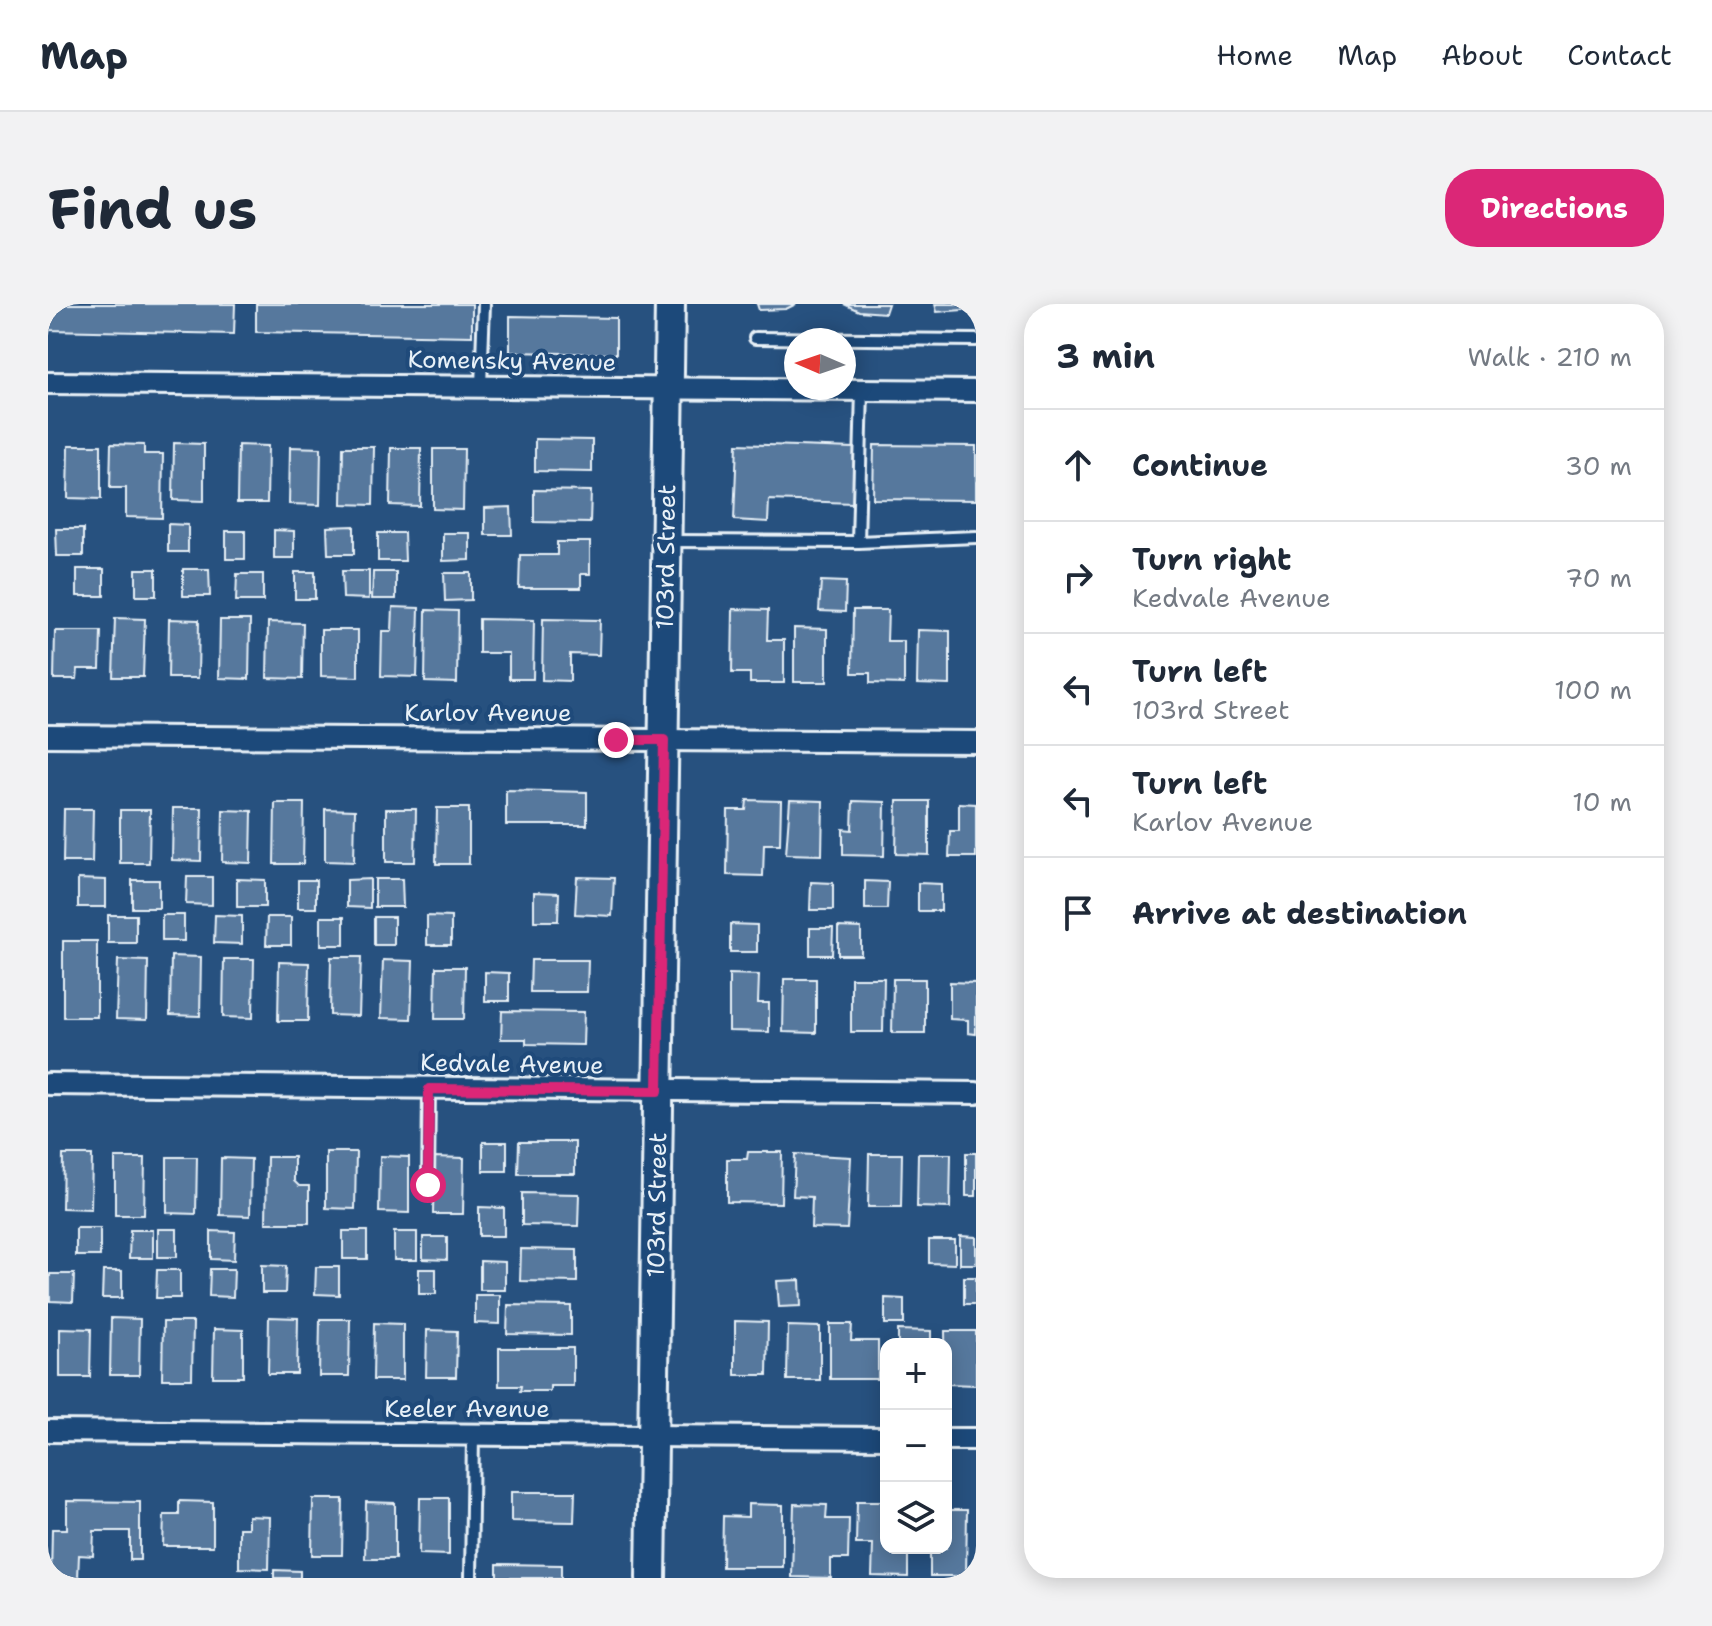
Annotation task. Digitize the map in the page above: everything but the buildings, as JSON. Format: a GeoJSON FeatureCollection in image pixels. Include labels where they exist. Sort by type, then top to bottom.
{"type":"FeatureCollection","features":[{"type":"Feature","properties":{"kind":"main road","name":"103rd Street"},"geometry":{"type":"LineString","coordinates":[[651,1578],[670,304]]}},
{"type":"Feature","properties":{"kind":"street","name":"Komensky Avenue"},"geometry":{"type":"LineString","coordinates":[[48,383],[784,389]]}},
{"type":"Feature","properties":{"kind":"street","name":"Komensky Avenue"},"geometry":{"type":"LineString","coordinates":[[856,390],[976,391]]}},
{"type":"Feature","properties":{"kind":"street","name":"Karlov Avenue"},"geometry":{"type":"LineString","coordinates":[[48,736],[976,742]]}},
{"type":"Feature","properties":{"kind":"street","name":"Kedvale Avenue"},"geometry":{"type":"LineString","coordinates":[[48,1084],[976,1093]]}},
{"type":"Feature","properties":{"kind":"street","name":"Keeler Avenue"},"geometry":{"type":"LineString","coordinates":[[48,1431],[880,1438]]}},
{"type":"Feature","properties":{"kind":"street"},"geometry":{"type":"LineString","coordinates":[[952,1439],[976,1439]]}},
{"type":"Feature","properties":{"kind":"lane"},"geometry":{"type":"LineString","coordinates":[[481,386],[484,304]]}},
{"type":"Feature","properties":{"kind":"lane"},"geometry":{"type":"LineString","coordinates":[[755,338],[784,339]]}},
{"type":"Feature","properties":{"kind":"lane"},"geometry":{"type":"LineString","coordinates":[[856,340],[976,340]]}},
{"type":"Feature","properties":{"kind":"lane"},"geometry":{"type":"LineString","coordinates":[[858,542],[862,390]]}},
{"type":"Feature","properties":{"kind":"lane"},"geometry":{"type":"LineString","coordinates":[[666,541],[858,542],[976,537]]}},
{"type":"Feature","properties":{"kind":"lane"},"geometry":{"type":"LineString","coordinates":[[428,1185],[429,1089]]}},
{"type":"Feature","properties":{"kind":"lane"},"geometry":{"type":"LineString","coordinates":[[471,1578],[473,1435]]}},
{"type":"Feature","properties":{"kind":"route"},"geometry":{"type":"LineString","coordinates":[[428,1185],[429,1089],[658,1091],[664,740],[616,740]]}}]}
